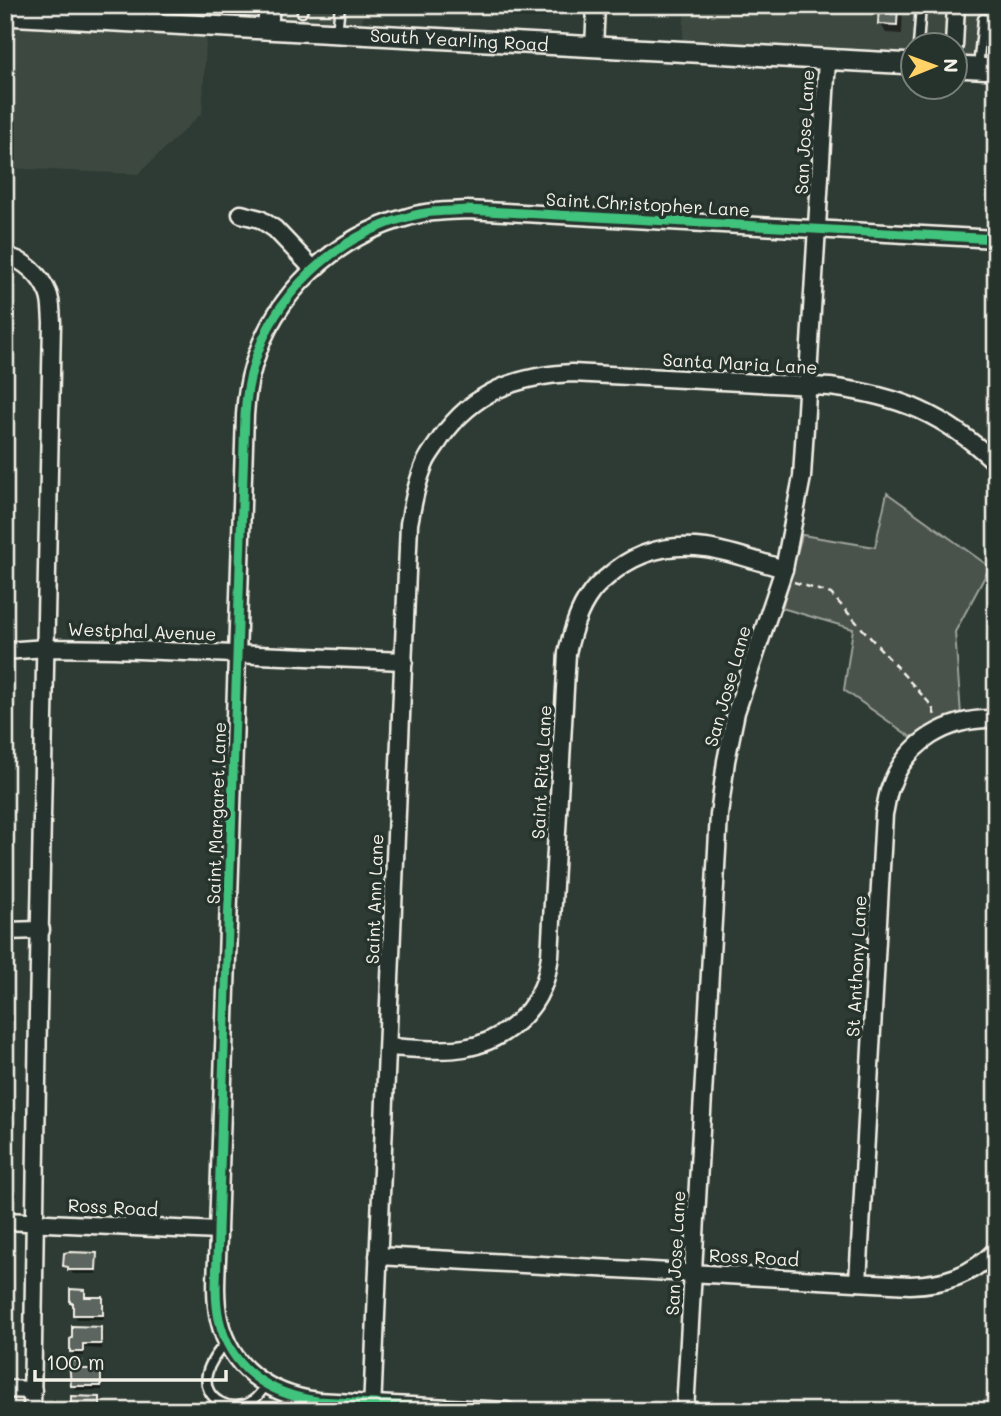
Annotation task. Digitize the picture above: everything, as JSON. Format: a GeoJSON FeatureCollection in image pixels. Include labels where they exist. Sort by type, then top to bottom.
{"type":"FeatureCollection","features":[{"type":"Feature","properties":{"kind":"street"},"geometry":{"type":"LineString","coordinates":[[268,29],[269,5]]}},
{"type":"Feature","properties":{"kind":"street"},"geometry":{"type":"LineString","coordinates":[[594,47],[596,5]]}},
{"type":"Feature","properties":{"kind":"street"},"geometry":{"type":"LineString","coordinates":[[955,32],[956,5]]}},
{"type":"Feature","properties":{"kind":"street","name":"South Yearling Road"},"geometry":{"type":"LineString","coordinates":[[6,12],[900,63]]}},
{"type":"Feature","properties":{"kind":"street","name":"San Jose Lane"},"geometry":{"type":"LineString","coordinates":[[685,1411],[719,815],[736,712],[783,573],[802,477],[827,60]]}},
{"type":"Feature","properties":{"kind":"street","name":"Saint Christopher Lane"},"geometry":{"type":"LineString","coordinates":[[313,269],[341,247],[366,233],[410,216],[437,211],[467,210],[996,239]]}},
{"type":"Feature","properties":{"kind":"street"},"geometry":{"type":"LineString","coordinates":[[241,214],[260,219],[275,229],[313,269]]}},
{"type":"Feature","properties":{"kind":"street"},"geometry":{"type":"LineString","coordinates":[[5,256],[22,262],[37,275],[48,294],[51,306],[32,1411]]}},
{"type":"Feature","properties":{"kind":"street","name":"Saint Margaret Lane"},"geometry":{"type":"LineString","coordinates":[[313,269],[273,321],[253,366],[244,415],[218,1231],[219,1318],[227,1341],[246,1370],[266,1385],[297,1398],[372,1407],[507,1411]]}},
{"type":"Feature","properties":{"kind":"street","name":"Santa Maria Lane"},"geometry":{"type":"LineString","coordinates":[[469,406],[493,391],[545,374],[572,373],[863,391],[897,400],[950,425],[996,463]]}},
{"type":"Feature","properties":{"kind":"street","name":"Saint Ann Lane"},"geometry":{"type":"LineString","coordinates":[[372,1407],[410,524],[416,489],[427,459],[446,431],[469,406]]}},
{"type":"Feature","properties":{"kind":"street","name":"Saint Rita Lane"},"geometry":{"type":"LineString","coordinates":[[388,1047],[446,1049],[477,1046],[509,1030],[542,989],[550,956],[568,653],[572,630],[591,592],[628,561],[643,553],[672,548],[708,548],[783,573]]}},
{"type":"Feature","properties":{"kind":"street","name":"Westphal Avenue"},"geometry":{"type":"LineString","coordinates":[[5,651],[46,648],[114,649],[404,661]]}},
{"type":"Feature","properties":{"kind":"street","name":"St Anthony Lane"},"geometry":{"type":"LineString","coordinates":[[858,1282],[884,814],[890,788],[901,765],[918,744],[940,730],[963,722],[996,719]]}},
{"type":"Feature","properties":{"kind":"street"},"geometry":{"type":"LineString","coordinates":[[5,931],[41,930]]}},
{"type":"Feature","properties":{"kind":"street","name":"Ross Road"},"geometry":{"type":"LineString","coordinates":[[5,1221],[218,1231]]}},
{"type":"Feature","properties":{"kind":"street","name":"Ross Road"},"geometry":{"type":"LineString","coordinates":[[378,1256],[910,1285],[933,1284],[955,1278],[976,1267],[995,1251]]}},
{"type":"Feature","properties":{"kind":"street"},"geometry":{"type":"LineString","coordinates":[[5,1388],[33,1390]]}},
{"type":"Feature","properties":{"kind":"lane"},"geometry":{"type":"LineString","coordinates":[[337,33],[340,5]]}},
{"type":"Feature","properties":{"kind":"lane"},"geometry":{"type":"LineString","coordinates":[[919,32],[921,5]]}},
{"type":"Feature","properties":{"kind":"lane"},"geometry":{"type":"LineString","coordinates":[[987,68],[982,19],[996,20]]}},
{"type":"Feature","properties":{"kind":"lane"},"geometry":{"type":"LineString","coordinates":[[227,1341],[213,1359],[207,1374],[206,1381],[212,1396],[223,1405],[243,1405],[255,1399],[266,1385]]}},
{"type":"Feature","properties":{"kind":"path"},"geometry":{"type":"LineString","coordinates":[[783,573],[831,594],[932,706],[940,730]]}},
{"type":"Feature","properties":{"kind":"shaded area"},"geometry":{"type":"Polygon","coordinates":[[[5,5],[363,5],[362,34],[207,26],[202,113],[138,174],[5,168],[5,5]]]}},
{"type":"Feature","properties":{"kind":"shaded area"},"geometry":{"type":"Polygon","coordinates":[[[685,5],[996,5],[996,69],[970,68],[970,32],[900,32],[900,63],[682,52],[685,5]]]}},
{"type":"Feature","properties":{"kind":"shaded area"},"geometry":{"type":"Polygon","coordinates":[[[887,493],[990,567],[955,632],[961,715],[911,737],[844,690],[853,629],[782,608],[802,535],[875,547],[887,493]]]}},
{"type":"Feature","properties":{"kind":"building"},"geometry":{"type":"Polygon","coordinates":[[[879,5],[898,5],[897,25],[878,24],[879,5]]]}},
{"type":"Feature","properties":{"kind":"building"},"geometry":{"type":"Polygon","coordinates":[[[64,1253],[97,1253],[96,1270],[68,1270],[68,1267],[63,1266],[64,1253]]]}},
{"type":"Feature","properties":{"kind":"building"},"geometry":{"type":"Polygon","coordinates":[[[70,1289],[85,1290],[85,1297],[103,1297],[103,1315],[73,1315],[70,1289]]]}},
{"type":"Feature","properties":{"kind":"building"},"geometry":{"type":"Polygon","coordinates":[[[72,1326],[101,1327],[101,1344],[83,1344],[83,1352],[70,1352],[72,1326]]]}},
{"type":"Feature","properties":{"kind":"building"},"geometry":{"type":"Polygon","coordinates":[[[69,1360],[82,1361],[82,1369],[101,1369],[101,1386],[71,1386],[69,1360]]]}},
{"type":"Feature","properties":{"kind":"building"},"geometry":{"type":"Polygon","coordinates":[[[71,1396],[100,1397],[100,1411],[68,1411],[71,1410],[71,1396]]]}},
{"type":"Feature","properties":{"kind":"cycle path"},"geometry":{"type":"LineString","coordinates":[[507,1411],[299,1398],[268,1385],[242,1365],[224,1337],[219,1319],[216,1275],[245,415],[250,379],[262,340],[292,292],[333,254],[356,238],[381,226],[430,212],[467,210],[996,239]]}}]}
